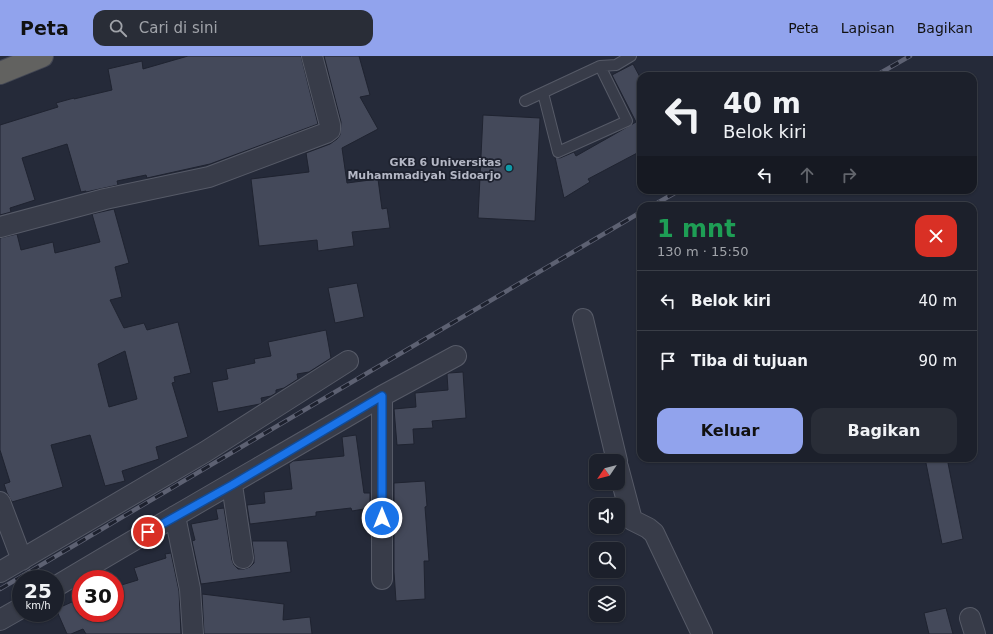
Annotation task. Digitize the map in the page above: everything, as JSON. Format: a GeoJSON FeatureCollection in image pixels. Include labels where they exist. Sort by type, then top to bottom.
{"type":"FeatureCollection","features":[{"type":"Feature","properties":{"kind":"highway"},"geometry":{"type":"LineString","coordinates":[[0,73],[42,56]]}},
{"type":"Feature","properties":{"kind":"street"},"geometry":{"type":"LineString","coordinates":[[0,227],[105,199],[209,177],[326,133],[330,130],[330,125],[312,56]]}},
{"type":"Feature","properties":{"kind":"street"},"geometry":{"type":"LineString","coordinates":[[583,319],[615,454]]}},
{"type":"Feature","properties":{"kind":"street"},"geometry":{"type":"LineString","coordinates":[[64,582],[175,516],[232,485],[382,396],[456,356]]}},
{"type":"Feature","properties":{"kind":"street"},"geometry":{"type":"LineString","coordinates":[[0,572],[205,452],[348,361]]}},
{"type":"Feature","properties":{"kind":"street"},"geometry":{"type":"LineString","coordinates":[[382,396],[382,579]]}},
{"type":"Feature","properties":{"kind":"street"},"geometry":{"type":"LineString","coordinates":[[232,485],[243,558]]}},
{"type":"Feature","properties":{"kind":"street"},"geometry":{"type":"LineString","coordinates":[[624,490],[632,520],[648,528],[654,533],[702,634]]}},
{"type":"Feature","properties":{"kind":"street"},"geometry":{"type":"LineString","coordinates":[[0,502],[22,560]]}},
{"type":"Feature","properties":{"kind":"street"},"geometry":{"type":"LineString","coordinates":[[175,516],[190,589],[192,634]]}},
{"type":"Feature","properties":{"kind":"street"},"geometry":{"type":"LineString","coordinates":[[0,620],[12,613]]}},
{"type":"Feature","properties":{"kind":"lane"},"geometry":{"type":"LineString","coordinates":[[526,102],[600,66],[616,65],[630,56]]}},
{"type":"Feature","properties":{"kind":"lane"},"geometry":{"type":"LineString","coordinates":[[543,93],[558,152],[627,121],[600,66]]}},
{"type":"Feature","properties":{"kind":"building"},"geometry":{"type":"Polygon","coordinates":[[[188,56],[301,56],[318,124],[210,164],[147,178],[146,175],[117,181],[118,185],[86,192],[81,192],[67,144],[22,158],[35,200],[10,208],[11,212],[0,215],[0,125],[58,107],[56,103],[112,90],[108,69],[142,61],[143,69],[188,56]]]}},
{"type":"Feature","properties":{"kind":"building"},"geometry":{"type":"Polygon","coordinates":[[[324,56],[359,56],[370,95],[360,97],[378,129],[342,148],[347,183],[378,179],[382,209],[387,208],[390,228],[352,232],[354,246],[318,251],[317,240],[259,246],[251,179],[309,172],[306,153],[330,144],[340,135],[341,122],[324,56]]]}},
{"type":"Feature","properties":{"kind":"building"},"geometry":{"type":"Polygon","coordinates":[[[633,64],[637,72],[637,153],[588,179],[590,182],[564,198],[555,157],[560,158],[574,152],[576,156],[636,122],[612,75],[633,64]]]}},
{"type":"Feature","properties":{"kind":"building","name":"GKB 6 Universitas Muhammadiyah Sidoarjo"},"geometry":{"type":"Polygon","coordinates":[[[483,115],[540,118],[535,221],[478,218],[483,115]]]}},
{"type":"Feature","properties":{"kind":"building"},"geometry":{"type":"Polygon","coordinates":[[[114,209],[129,263],[115,267],[122,297],[110,300],[124,328],[144,323],[147,330],[178,322],[191,373],[174,377],[175,382],[172,383],[188,437],[156,447],[159,459],[122,471],[125,481],[105,486],[90,435],[51,445],[63,487],[12,502],[4,484],[10,482],[0,450],[0,238],[17,234],[21,250],[53,242],[55,253],[100,242],[92,214],[114,209]],[[125,351],[98,364],[109,407],[137,399],[125,351]]]}},
{"type":"Feature","properties":{"kind":"building"},"geometry":{"type":"Polygon","coordinates":[[[357,283],[364,317],[335,323],[328,288],[357,283]]]}},
{"type":"Feature","properties":{"kind":"building"},"geometry":{"type":"Polygon","coordinates":[[[326,330],[331,358],[309,372],[297,374],[298,379],[284,388],[276,390],[276,393],[271,396],[261,398],[262,402],[260,404],[218,412],[212,382],[228,379],[226,369],[255,363],[254,359],[271,356],[268,342],[326,330]]]}},
{"type":"Feature","properties":{"kind":"building"},"geometry":{"type":"Polygon","coordinates":[[[463,372],[466,418],[432,421],[433,428],[413,429],[414,444],[397,445],[394,409],[416,407],[415,393],[448,390],[447,374],[463,372]]]}},
{"type":"Feature","properties":{"kind":"building"},"geometry":{"type":"Polygon","coordinates":[[[356,435],[364,493],[370,493],[370,508],[352,511],[351,508],[316,512],[316,516],[250,524],[247,505],[265,503],[264,492],[292,489],[289,464],[293,461],[344,456],[342,437],[356,435]]]}},
{"type":"Feature","properties":{"kind":"building"},"geometry":{"type":"Polygon","coordinates":[[[926,462],[948,462],[963,539],[942,544],[926,462]]]}},
{"type":"Feature","properties":{"kind":"building"},"geometry":{"type":"Polygon","coordinates":[[[425,481],[427,506],[425,507],[429,561],[424,561],[425,599],[396,601],[394,572],[394,483],[425,481]]]}},
{"type":"Feature","properties":{"kind":"building"},"geometry":{"type":"Polygon","coordinates":[[[224,508],[232,560],[238,569],[250,567],[254,563],[252,541],[287,541],[291,572],[201,584],[192,541],[195,540],[191,524],[218,519],[216,509],[224,508]]]}},
{"type":"Feature","properties":{"kind":"building"},"geometry":{"type":"Polygon","coordinates":[[[171,553],[179,591],[181,634],[86,634],[83,629],[67,634],[62,622],[64,622],[64,605],[72,602],[72,622],[124,622],[124,584],[138,580],[134,568],[166,558],[165,554],[171,553]]]}},
{"type":"Feature","properties":{"kind":"building"},"geometry":{"type":"Polygon","coordinates":[[[202,594],[284,604],[283,620],[310,617],[312,634],[204,634],[202,594]]]}},
{"type":"Feature","properties":{"kind":"building"},"geometry":{"type":"Polygon","coordinates":[[[946,608],[953,634],[929,634],[924,613],[946,608]]]}},
{"type":"Feature","properties":{"kind":"railway"},"geometry":{"type":"LineString","coordinates":[[882,72],[910,56]]}},
{"type":"Feature","properties":{"kind":"railway"},"geometry":{"type":"LineString","coordinates":[[659,202],[673,194]]}},
{"type":"Feature","properties":{"kind":"railway"},"geometry":{"type":"LineString","coordinates":[[0,589],[637,214]]}},
{"type":"Feature","properties":{"kind":"place","name":"GKB 6 Universitas Muhammadiyah Sidoarjo"},"geometry":{"type":"Point","coordinates":[509,168]}},
{"type":"Feature","properties":{"kind":"route"},"geometry":{"type":"LineString","coordinates":[[148,532],[232,485],[382,396],[382,518]]}}]}
